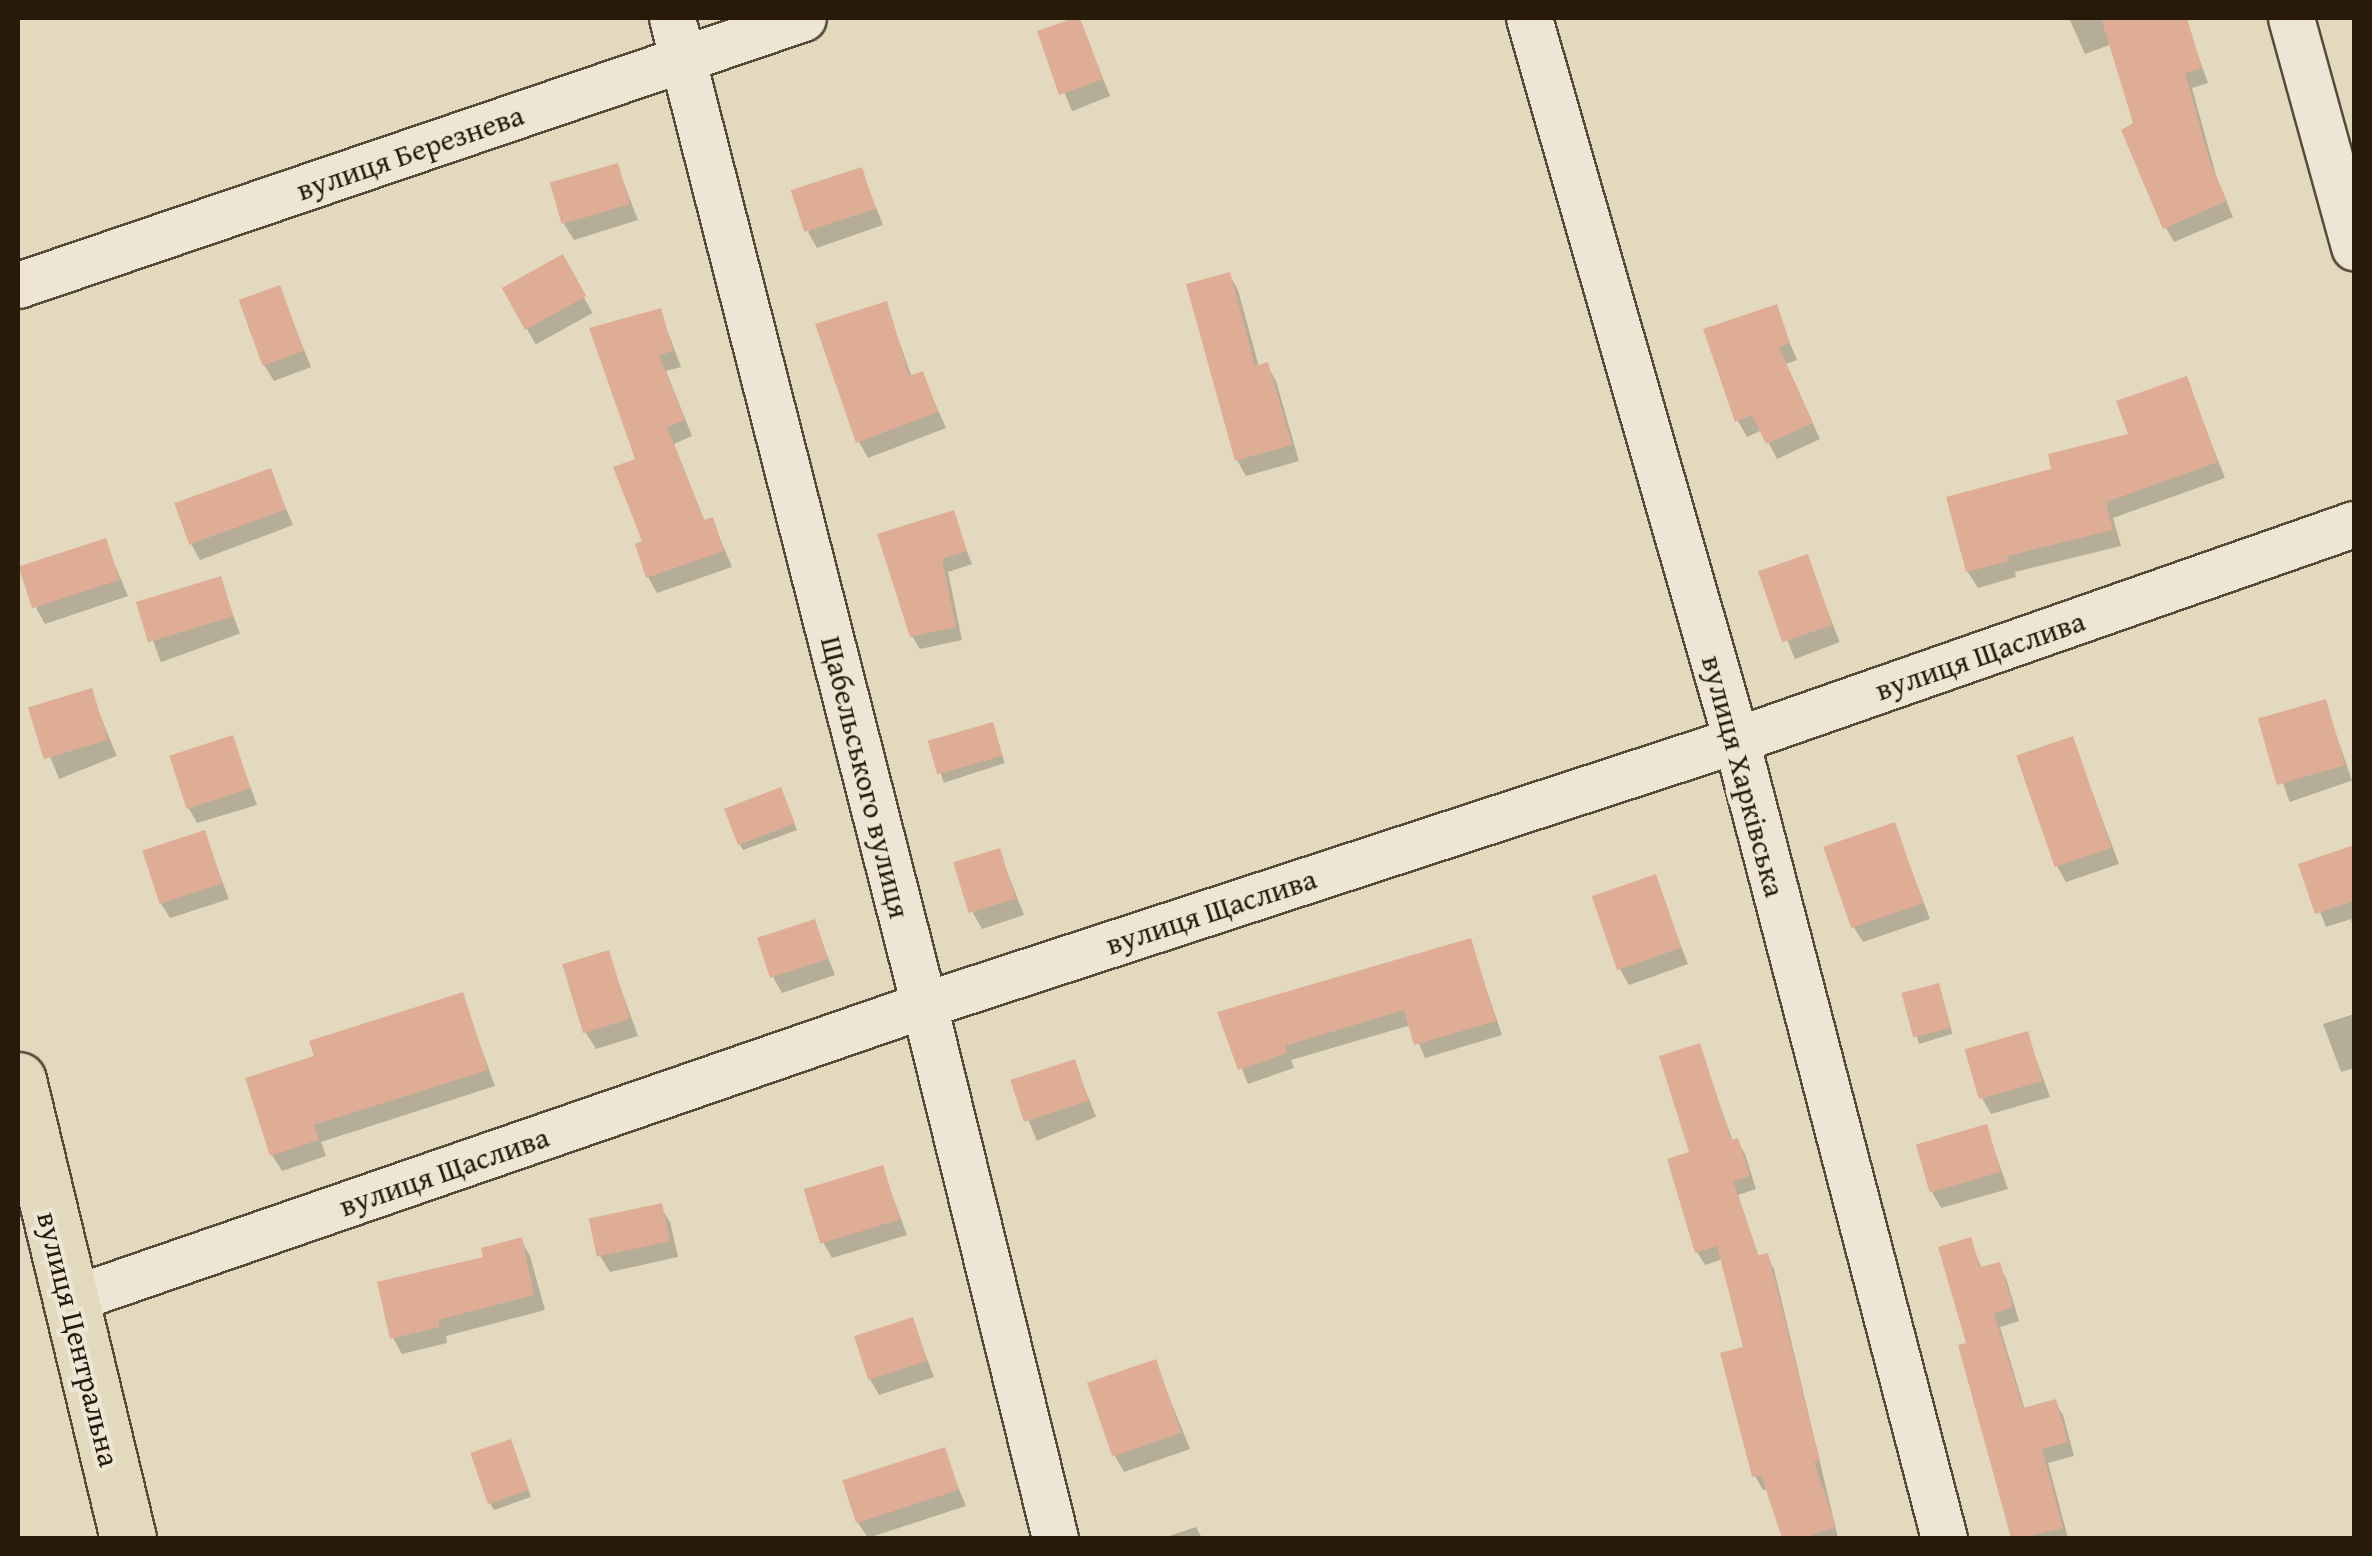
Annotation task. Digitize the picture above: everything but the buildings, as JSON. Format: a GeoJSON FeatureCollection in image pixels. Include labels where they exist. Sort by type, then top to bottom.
{"type":"FeatureCollection","features":[{"type":"Feature","properties":{"kind":"main road","name":"вулиця Центральна"},"geometry":{"type":"LineString","coordinates":[[18,1080],[128,1538]]}},
{"type":"Feature","properties":{"kind":"street","name":"вулиця Березнева"},"geometry":{"type":"LineString","coordinates":[[18,285],[677,38],[802,18]]}},
{"type":"Feature","properties":{"kind":"street","name":"вулиця Харківська"},"geometry":{"type":"LineString","coordinates":[[1529,18],[1736,740],[1944,1538]]}},
{"type":"Feature","properties":{"kind":"street"},"geometry":{"type":"LineString","coordinates":[[2291,18],[2354,247]]}},
{"type":"Feature","properties":{"kind":"street","name":"Щабельського вулиця"},"geometry":{"type":"LineString","coordinates":[[677,38],[924,1005],[1054,1538]]}},
{"type":"Feature","properties":{"kind":"street","name":"вулиця Щаслива"},"geometry":{"type":"LineString","coordinates":[[69,1300],[924,1005],[1736,740],[2354,524]]}}]}
